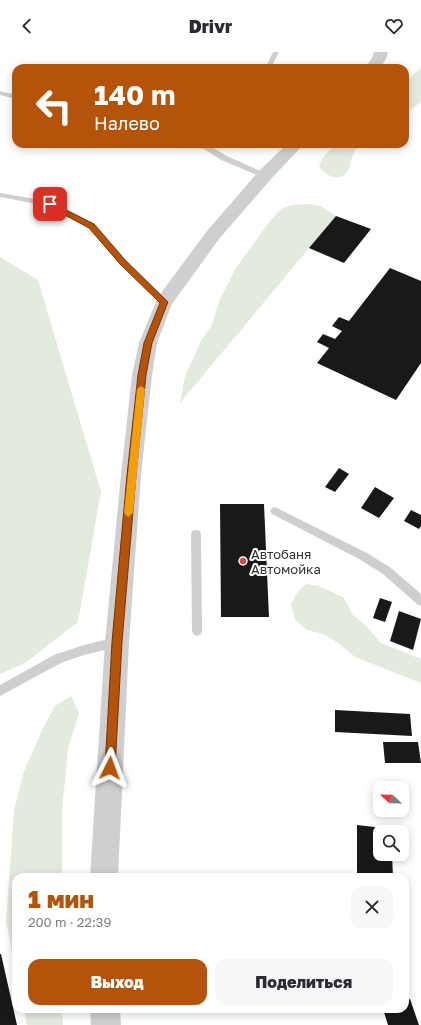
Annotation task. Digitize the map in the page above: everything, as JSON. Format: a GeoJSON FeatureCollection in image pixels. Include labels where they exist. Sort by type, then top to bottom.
{"type":"FeatureCollection","features":[{"type":"Feature","properties":{"kind":"street"},"geometry":{"type":"LineString","coordinates":[[375,64],[379,59],[381,52]]}},
{"type":"Feature","properties":{"kind":"street"},"geometry":{"type":"LineString","coordinates":[[104,873],[117,642],[131,475],[142,375],[148,343],[164,302],[213,235],[292,148]]}},
{"type":"Feature","properties":{"kind":"street"},"geometry":{"type":"LineString","coordinates":[[105,1013],[106,1025]]}},
{"type":"Feature","properties":{"kind":"lane"},"geometry":{"type":"LineString","coordinates":[[271,64],[276,52]]}},
{"type":"Feature","properties":{"kind":"lane"},"geometry":{"type":"LineString","coordinates":[[0,93],[12,96]]}},
{"type":"Feature","properties":{"kind":"lane"},"geometry":{"type":"LineString","coordinates":[[210,148],[224,158],[266,175]]}},
{"type":"Feature","properties":{"kind":"lane"},"geometry":{"type":"LineString","coordinates":[[0,195],[50,204],[92,226],[123,262],[164,302]]}},
{"type":"Feature","properties":{"kind":"lane"},"geometry":{"type":"LineString","coordinates":[[275,510],[370,560],[387,571],[421,601]]}},
{"type":"Feature","properties":{"kind":"lane"},"geometry":{"type":"LineString","coordinates":[[196,534],[197,631]]}},
{"type":"Feature","properties":{"kind":"lane"},"geometry":{"type":"LineString","coordinates":[[0,691],[58,660],[84,650],[117,642]]}},
{"type":"Feature","properties":{"kind":"shaded area"},"geometry":{"type":"Polygon","coordinates":[[[421,68],[421,102],[409,111],[409,78],[421,68]]]}},
{"type":"Feature","properties":{"kind":"shaded area"},"geometry":{"type":"Polygon","coordinates":[[[331,148],[357,148],[353,154],[348,170],[341,177],[333,177],[322,170],[319,166],[331,148]]]}},
{"type":"Feature","properties":{"kind":"shaded area"},"geometry":{"type":"Polygon","coordinates":[[[307,204],[320,206],[336,216],[180,403],[185,376],[202,339],[212,325],[219,301],[236,268],[270,221],[281,209],[291,205],[307,204]]]}},
{"type":"Feature","properties":{"kind":"shaded area"},"geometry":{"type":"Polygon","coordinates":[[[0,257],[38,280],[101,492],[78,622],[25,663],[0,674],[0,257]]]}},
{"type":"Feature","properties":{"kind":"shaded area"},"geometry":{"type":"Polygon","coordinates":[[[306,584],[319,586],[344,598],[353,615],[366,626],[381,643],[421,659],[421,683],[355,657],[337,642],[323,634],[307,630],[295,620],[291,604],[297,593],[306,584]]]}},
{"type":"Feature","properties":{"kind":"shaded area"},"geometry":{"type":"Polygon","coordinates":[[[71,696],[79,713],[68,748],[62,811],[62,873],[12,873],[12,951],[6,922],[14,810],[24,771],[44,726],[55,706],[71,696]]]}},
{"type":"Feature","properties":{"kind":"shaded area"},"geometry":{"type":"Polygon","coordinates":[[[25,1013],[62,1013],[63,1025],[27,1025],[25,1013]]]}},
{"type":"Feature","properties":{"kind":"building"},"geometry":{"type":"Polygon","coordinates":[[[336,216],[371,229],[344,263],[309,248],[336,216]]]}},
{"type":"Feature","properties":{"kind":"building"},"geometry":{"type":"Polygon","coordinates":[[[390,268],[421,281],[421,363],[396,400],[317,363],[329,348],[317,342],[323,334],[335,339],[342,331],[332,326],[339,317],[349,321],[390,268]]]}},
{"type":"Feature","properties":{"kind":"building"},"geometry":{"type":"Polygon","coordinates":[[[339,468],[349,474],[335,492],[325,487],[339,468]]]}},
{"type":"Feature","properties":{"kind":"building"},"geometry":{"type":"Polygon","coordinates":[[[375,487],[394,498],[379,518],[361,508],[375,487]]]}},
{"type":"Feature","properties":{"kind":"building","name":"Автобаня Автомойка"},"geometry":{"type":"Polygon","coordinates":[[[220,504],[264,504],[269,617],[221,617],[220,504]]]}},
{"type":"Feature","properties":{"kind":"building"},"geometry":{"type":"Polygon","coordinates":[[[411,510],[421,515],[421,526],[419,529],[404,521],[411,510]]]}},
{"type":"Feature","properties":{"kind":"building"},"geometry":{"type":"Polygon","coordinates":[[[380,598],[392,602],[385,622],[373,618],[380,598]]]}},
{"type":"Feature","properties":{"kind":"building"},"geometry":{"type":"Polygon","coordinates":[[[399,611],[421,619],[413,650],[390,641],[399,611]]]}},
{"type":"Feature","properties":{"kind":"building"},"geometry":{"type":"Polygon","coordinates":[[[335,710],[410,714],[412,736],[335,732],[335,710]]]}},
{"type":"Feature","properties":{"kind":"building"},"geometry":{"type":"Polygon","coordinates":[[[383,742],[418,742],[421,763],[385,763],[383,742]]]}},
{"type":"Feature","properties":{"kind":"building"},"geometry":{"type":"Polygon","coordinates":[[[357,825],[373,827],[373,861],[392,861],[393,873],[357,873],[357,825]]]}},
{"type":"Feature","properties":{"kind":"building"},"geometry":{"type":"Polygon","coordinates":[[[1,954],[12,1003],[12,1013],[14,1013],[17,1025],[0,1025],[1,954]]]}},
{"type":"Feature","properties":{"kind":"building"},"geometry":{"type":"Polygon","coordinates":[[[409,999],[419,1025],[388,1025],[384,1013],[409,1013],[409,999]]]}},
{"type":"Feature","properties":{"kind":"slow traffic"},"geometry":{"type":"LineString","coordinates":[[128,513],[141,389]]}},
{"type":"Feature","properties":{"kind":"place","name":"Автобаня Автомойка"},"geometry":{"type":"Point","coordinates":[243,561]}},
{"type":"Feature","properties":{"kind":"route"},"geometry":{"type":"LineString","coordinates":[[50,204],[92,226],[123,262],[164,302],[148,343],[142,375],[131,475],[117,642],[110,768]]}}]}
